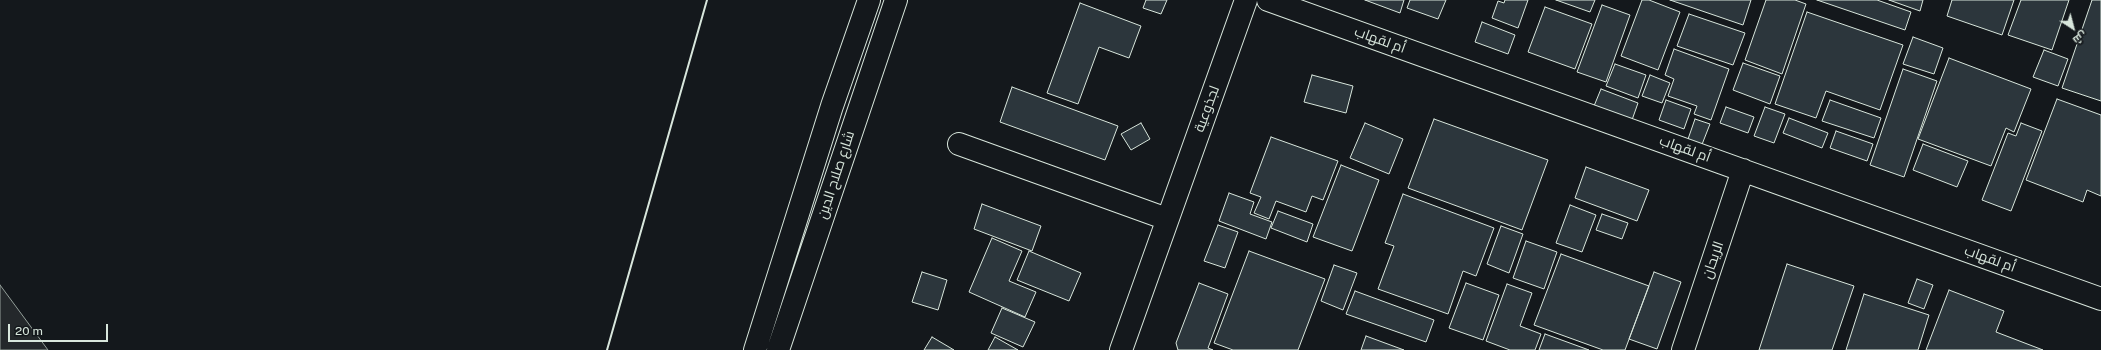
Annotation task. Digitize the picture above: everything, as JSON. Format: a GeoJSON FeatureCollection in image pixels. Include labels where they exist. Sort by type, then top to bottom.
{"type":"FeatureCollection","features":[{"type":"Feature","properties":{"kind":"street","name":"شارع صلاح الدين"},"geometry":{"type":"LineString","coordinates":[[755,350],[832,106],[869,0]]}},
{"type":"Feature","properties":{"kind":"street","name":"شارع صلاح الدين"},"geometry":{"type":"LineString","coordinates":[[778,350],[896,0]]}},
{"type":"Feature","properties":{"kind":"street","name":"لجذوعية"},"geometry":{"type":"LineString","coordinates":[[1121,350],[1246,0]]}},
{"type":"Feature","properties":{"kind":"street","name":"أم لقهاب"},"geometry":{"type":"LineString","coordinates":[[1268,0],[2101,299]]}},
{"type":"Feature","properties":{"kind":"street"},"geometry":{"type":"LineString","coordinates":[[959,144],[1167,219]]}},
{"type":"Feature","properties":{"kind":"street","name":"الريحان"},"geometry":{"type":"LineString","coordinates":[[1682,350],[1743,170]]}},
{"type":"Feature","properties":{"kind":"shaded area"},"geometry":{"type":"Polygon","coordinates":[[[0,285],[48,350],[0,350],[0,285]]]}},
{"type":"Feature","properties":{"kind":"building"},"geometry":{"type":"Polygon","coordinates":[[[1146,0],[1167,0],[1161,14],[1143,8],[1146,0]]]}},
{"type":"Feature","properties":{"kind":"building"},"geometry":{"type":"Polygon","coordinates":[[[1365,0],[1404,0],[1400,13],[1365,0]]]}},
{"type":"Feature","properties":{"kind":"building"},"geometry":{"type":"Polygon","coordinates":[[[1410,0],[1446,0],[1438,19],[1407,8],[1410,0]]]}},
{"type":"Feature","properties":{"kind":"building"},"geometry":{"type":"Polygon","coordinates":[[[1505,0],[1528,0],[1518,28],[1492,18],[1498,1],[1504,3],[1505,0]]]}},
{"type":"Feature","properties":{"kind":"building"},"geometry":{"type":"Polygon","coordinates":[[[1556,0],[1595,0],[1590,12],[1556,0]]]}},
{"type":"Feature","properties":{"kind":"building"},"geometry":{"type":"Polygon","coordinates":[[[1642,0],[1649,0],[1680,12],[1658,70],[1621,56],[1642,0]]]}},
{"type":"Feature","properties":{"kind":"building"},"geometry":{"type":"Polygon","coordinates":[[[1670,0],[1751,0],[1743,25],[1670,0]]]}},
{"type":"Feature","properties":{"kind":"building"},"geometry":{"type":"Polygon","coordinates":[[[1766,0],[1795,0],[1806,4],[1782,74],[1745,60],[1766,0]]]}},
{"type":"Feature","properties":{"kind":"building"},"geometry":{"type":"Polygon","coordinates":[[[1817,0],[1877,0],[1911,12],[1905,30],[1817,0]]]}},
{"type":"Feature","properties":{"kind":"building"},"geometry":{"type":"Polygon","coordinates":[[[1889,0],[1923,0],[1920,11],[1889,0]]]}},
{"type":"Feature","properties":{"kind":"building"},"geometry":{"type":"Polygon","coordinates":[[[1952,0],[2014,0],[2002,35],[1947,16],[1952,0]]]}},
{"type":"Feature","properties":{"kind":"building"},"geometry":{"type":"Polygon","coordinates":[[[2021,0],[2069,0],[2052,50],[2008,35],[2021,0]]]}},
{"type":"Feature","properties":{"kind":"building"},"geometry":{"type":"Polygon","coordinates":[[[2092,0],[2101,0],[2101,101],[2062,88],[2092,0]]]}},
{"type":"Feature","properties":{"kind":"building"},"geometry":{"type":"Polygon","coordinates":[[[1080,3],[1141,26],[1129,58],[1099,47],[1078,104],[1047,93],[1080,3]]]}},
{"type":"Feature","properties":{"kind":"building"},"geometry":{"type":"Polygon","coordinates":[[[1602,5],[1630,15],[1606,82],[1577,72],[1602,5]]]}},
{"type":"Feature","properties":{"kind":"building"},"geometry":{"type":"Polygon","coordinates":[[[1545,7],[1592,24],[1575,69],[1528,52],[1545,7]]]}},
{"type":"Feature","properties":{"kind":"building"},"geometry":{"type":"Polygon","coordinates":[[[1807,12],[1903,45],[1880,110],[1826,91],[1816,118],[1775,104],[1807,12]]]}},
{"type":"Feature","properties":{"kind":"building"},"geometry":{"type":"Polygon","coordinates":[[[1689,14],[1745,33],[1733,65],[1677,46],[1689,14]]]}},
{"type":"Feature","properties":{"kind":"building"},"geometry":{"type":"Polygon","coordinates":[[[1482,22],[1515,35],[1508,54],[1475,42],[1482,22]]]}},
{"type":"Feature","properties":{"kind":"building"},"geometry":{"type":"Polygon","coordinates":[[[1913,37],[1943,48],[1934,74],[1903,64],[1913,37]]]}},
{"type":"Feature","properties":{"kind":"building"},"geometry":{"type":"Polygon","coordinates":[[[1674,49],[1729,69],[1711,120],[1694,114],[1697,106],[1668,96],[1674,79],[1665,75],[1674,49]]]}},
{"type":"Feature","properties":{"kind":"building"},"geometry":{"type":"Polygon","coordinates":[[[2044,50],[2068,59],[2058,86],[2033,77],[2044,50]]]}},
{"type":"Feature","properties":{"kind":"building"},"geometry":{"type":"Polygon","coordinates":[[[1949,58],[2031,89],[2014,132],[2006,128],[1991,166],[1918,139],[1949,58]]]}},
{"type":"Feature","properties":{"kind":"building"},"geometry":{"type":"Polygon","coordinates":[[[1743,63],[1780,76],[1770,104],[1733,90],[1743,63]]]}},
{"type":"Feature","properties":{"kind":"building"},"geometry":{"type":"Polygon","coordinates":[[[1615,64],[1646,75],[1638,98],[1606,86],[1615,64]]]}},
{"type":"Feature","properties":{"kind":"building"},"geometry":{"type":"Polygon","coordinates":[[[1903,69],[1937,81],[1904,177],[1870,165],[1903,69]]]}},
{"type":"Feature","properties":{"kind":"building"},"geometry":{"type":"Polygon","coordinates":[[[1312,75],[1353,86],[1346,113],[1304,102],[1312,75]]]}},
{"type":"Feature","properties":{"kind":"building"},"geometry":{"type":"Polygon","coordinates":[[[1650,75],[1670,83],[1662,103],[1642,96],[1650,75]]]}},
{"type":"Feature","properties":{"kind":"building"},"geometry":{"type":"Polygon","coordinates":[[[1012,87],[1118,126],[1105,160],[1000,122],[1012,87]]]}},
{"type":"Feature","properties":{"kind":"building"},"geometry":{"type":"Polygon","coordinates":[[[1601,89],[1638,103],[1632,120],[1594,106],[1601,89]]]}},
{"type":"Feature","properties":{"kind":"building"},"geometry":{"type":"Polygon","coordinates":[[[2057,99],[2101,115],[2101,196],[2087,190],[2083,202],[2026,180],[2057,99]]]}},
{"type":"Feature","properties":{"kind":"building"},"geometry":{"type":"Polygon","coordinates":[[[1666,100],[1691,109],[1684,129],[1659,120],[1666,100]]]}},
{"type":"Feature","properties":{"kind":"building"},"geometry":{"type":"Polygon","coordinates":[[[1830,100],[1881,118],[1874,138],[1822,121],[1830,100]]]}},
{"type":"Feature","properties":{"kind":"building"},"geometry":{"type":"Polygon","coordinates":[[[1726,107],[1754,117],[1748,133],[1720,123],[1726,107]]]}},
{"type":"Feature","properties":{"kind":"building"},"geometry":{"type":"Polygon","coordinates":[[[1765,107],[1785,114],[1774,143],[1754,136],[1765,107]]]}},
{"type":"Feature","properties":{"kind":"building"},"geometry":{"type":"Polygon","coordinates":[[[1789,118],[1828,133],[1822,148],[1783,133],[1789,118]]]}},
{"type":"Feature","properties":{"kind":"building"},"geometry":{"type":"Polygon","coordinates":[[[1434,119],[1548,160],[1522,230],[1408,188],[1434,119]]]}},
{"type":"Feature","properties":{"kind":"building"},"geometry":{"type":"Polygon","coordinates":[[[1695,119],[1710,124],[1701,147],[1687,142],[1695,119]]]}},
{"type":"Feature","properties":{"kind":"building"},"geometry":{"type":"Polygon","coordinates":[[[1141,123],[1150,139],[1131,150],[1121,134],[1141,123]]]}},
{"type":"Feature","properties":{"kind":"building"},"geometry":{"type":"Polygon","coordinates":[[[1365,123],[1403,139],[1389,174],[1350,158],[1365,123]]]}},
{"type":"Feature","properties":{"kind":"building"},"geometry":{"type":"Polygon","coordinates":[[[2021,123],[2042,131],[2011,211],[1982,200],[2008,133],[2016,136],[2021,123]]]}},
{"type":"Feature","properties":{"kind":"building"},"geometry":{"type":"Polygon","coordinates":[[[1836,131],[1873,144],[1867,161],[1830,148],[1836,131]]]}},
{"type":"Feature","properties":{"kind":"building"},"geometry":{"type":"Polygon","coordinates":[[[1271,137],[1338,161],[1323,200],[1312,196],[1306,212],[1276,201],[1269,219],[1254,213],[1261,197],[1250,193],[1271,137]]]}},
{"type":"Feature","properties":{"kind":"building"},"geometry":{"type":"Polygon","coordinates":[[[1923,144],[1968,161],[1957,187],[1913,170],[1923,144]]]}},
{"type":"Feature","properties":{"kind":"building"},"geometry":{"type":"Polygon","coordinates":[[[1341,165],[1379,180],[1352,251],[1313,237],[1341,165]]]}},
{"type":"Feature","properties":{"kind":"building"},"geometry":{"type":"Polygon","coordinates":[[[1586,167],[1649,190],[1637,221],[1575,198],[1586,167]]]}},
{"type":"Feature","properties":{"kind":"building"},"geometry":{"type":"Polygon","coordinates":[[[1229,193],[1254,202],[1250,214],[1272,222],[1266,239],[1219,221],[1229,193]]]}},
{"type":"Feature","properties":{"kind":"building"},"geometry":{"type":"Polygon","coordinates":[[[1403,194],[1494,228],[1476,276],[1463,271],[1448,314],[1378,289],[1394,246],[1385,243],[1403,194]]]}},
{"type":"Feature","properties":{"kind":"building"},"geometry":{"type":"Polygon","coordinates":[[[982,204],[1041,226],[1032,251],[974,229],[982,204]]]}},
{"type":"Feature","properties":{"kind":"building"},"geometry":{"type":"Polygon","coordinates":[[[1570,205],[1596,215],[1582,252],[1556,243],[1570,205]]]}},
{"type":"Feature","properties":{"kind":"building"},"geometry":{"type":"Polygon","coordinates":[[[1278,211],[1313,224],[1307,242],[1271,228],[1278,211]]]}},
{"type":"Feature","properties":{"kind":"building"},"geometry":{"type":"Polygon","coordinates":[[[1602,214],[1628,223],[1622,239],[1596,230],[1602,214]]]}},
{"type":"Feature","properties":{"kind":"building"},"geometry":{"type":"Polygon","coordinates":[[[1218,225],[1238,232],[1225,268],[1204,261],[1218,225]]]}},
{"type":"Feature","properties":{"kind":"building"},"geometry":{"type":"Polygon","coordinates":[[[1501,226],[1523,234],[1509,273],[1487,264],[1501,226]]]}},
{"type":"Feature","properties":{"kind":"building"},"geometry":{"type":"Polygon","coordinates":[[[992,238],[1022,251],[1009,281],[1036,292],[1025,317],[969,292],[992,238]]]}},
{"type":"Feature","properties":{"kind":"building"},"geometry":{"type":"Polygon","coordinates":[[[1526,241],[1557,252],[1544,289],[1513,278],[1526,241]]]}},
{"type":"Feature","properties":{"kind":"building"},"geometry":{"type":"Polygon","coordinates":[[[1029,251],[1081,273],[1069,301],[1017,280],[1029,251]]]}},
{"type":"Feature","properties":{"kind":"building"},"geometry":{"type":"Polygon","coordinates":[[[1249,251],[1325,279],[1298,350],[1233,350],[1214,343],[1249,251]]]}},
{"type":"Feature","properties":{"kind":"building"},"geometry":{"type":"Polygon","coordinates":[[[1561,254],[1649,286],[1625,350],[1603,350],[1534,325],[1561,254]]]}},
{"type":"Feature","properties":{"kind":"building"},"geometry":{"type":"Polygon","coordinates":[[[1787,264],[1854,286],[1832,350],[1759,350],[1787,264]]]}},
{"type":"Feature","properties":{"kind":"building"},"geometry":{"type":"Polygon","coordinates":[[[1334,265],[1357,273],[1343,310],[1321,301],[1334,265]]]}},
{"type":"Feature","properties":{"kind":"building"},"geometry":{"type":"Polygon","coordinates":[[[922,272],[947,280],[938,310],[912,302],[922,272]]]}},
{"type":"Feature","properties":{"kind":"building"},"geometry":{"type":"Polygon","coordinates":[[[1654,272],[1681,282],[1657,349],[1629,339],[1654,272]]]}},
{"type":"Feature","properties":{"kind":"building"},"geometry":{"type":"Polygon","coordinates":[[[1917,279],[1933,285],[1924,309],[1908,303],[1917,279]]]}},
{"type":"Feature","properties":{"kind":"building"},"geometry":{"type":"Polygon","coordinates":[[[1199,283],[1228,294],[1208,348],[1213,350],[1178,350],[1176,343],[1199,283]]]}},
{"type":"Feature","properties":{"kind":"building"},"geometry":{"type":"Polygon","coordinates":[[[1466,283],[1499,295],[1483,340],[1449,328],[1466,283]]]}},
{"type":"Feature","properties":{"kind":"building"},"geometry":{"type":"Polygon","coordinates":[[[1507,284],[1532,293],[1520,326],[1541,334],[1535,350],[1510,350],[1486,341],[1507,284]]]}},
{"type":"Feature","properties":{"kind":"building"},"geometry":{"type":"Polygon","coordinates":[[[1949,290],[2004,311],[1996,332],[2043,350],[1926,350],[1949,290]]]}},
{"type":"Feature","properties":{"kind":"building"},"geometry":{"type":"Polygon","coordinates":[[[1355,291],[1434,320],[1426,342],[1346,314],[1355,291]]]}},
{"type":"Feature","properties":{"kind":"building"},"geometry":{"type":"Polygon","coordinates":[[[1864,294],[1929,315],[1918,350],[1846,350],[1864,294]]]}},
{"type":"Feature","properties":{"kind":"building"},"geometry":{"type":"Polygon","coordinates":[[[1002,308],[1035,322],[1023,347],[991,333],[1002,308]]]}},
{"type":"Feature","properties":{"kind":"building"},"geometry":{"type":"Polygon","coordinates":[[[1545,334],[1589,350],[1539,350],[1545,334]]]}},
{"type":"Feature","properties":{"kind":"building"},"geometry":{"type":"Polygon","coordinates":[[[1366,336],[1404,350],[1361,350],[1366,336]]]}},
{"type":"Feature","properties":{"kind":"building"},"geometry":{"type":"Polygon","coordinates":[[[932,337],[954,350],[924,350],[932,337]]]}},
{"type":"Feature","properties":{"kind":"building"},"geometry":{"type":"Polygon","coordinates":[[[995,337],[1018,350],[988,350],[995,337]]]}},
{"type":"Feature","properties":{"kind":"wall"},"geometry":{"type":"LineString","coordinates":[[607,350],[707,0]]}}]}
